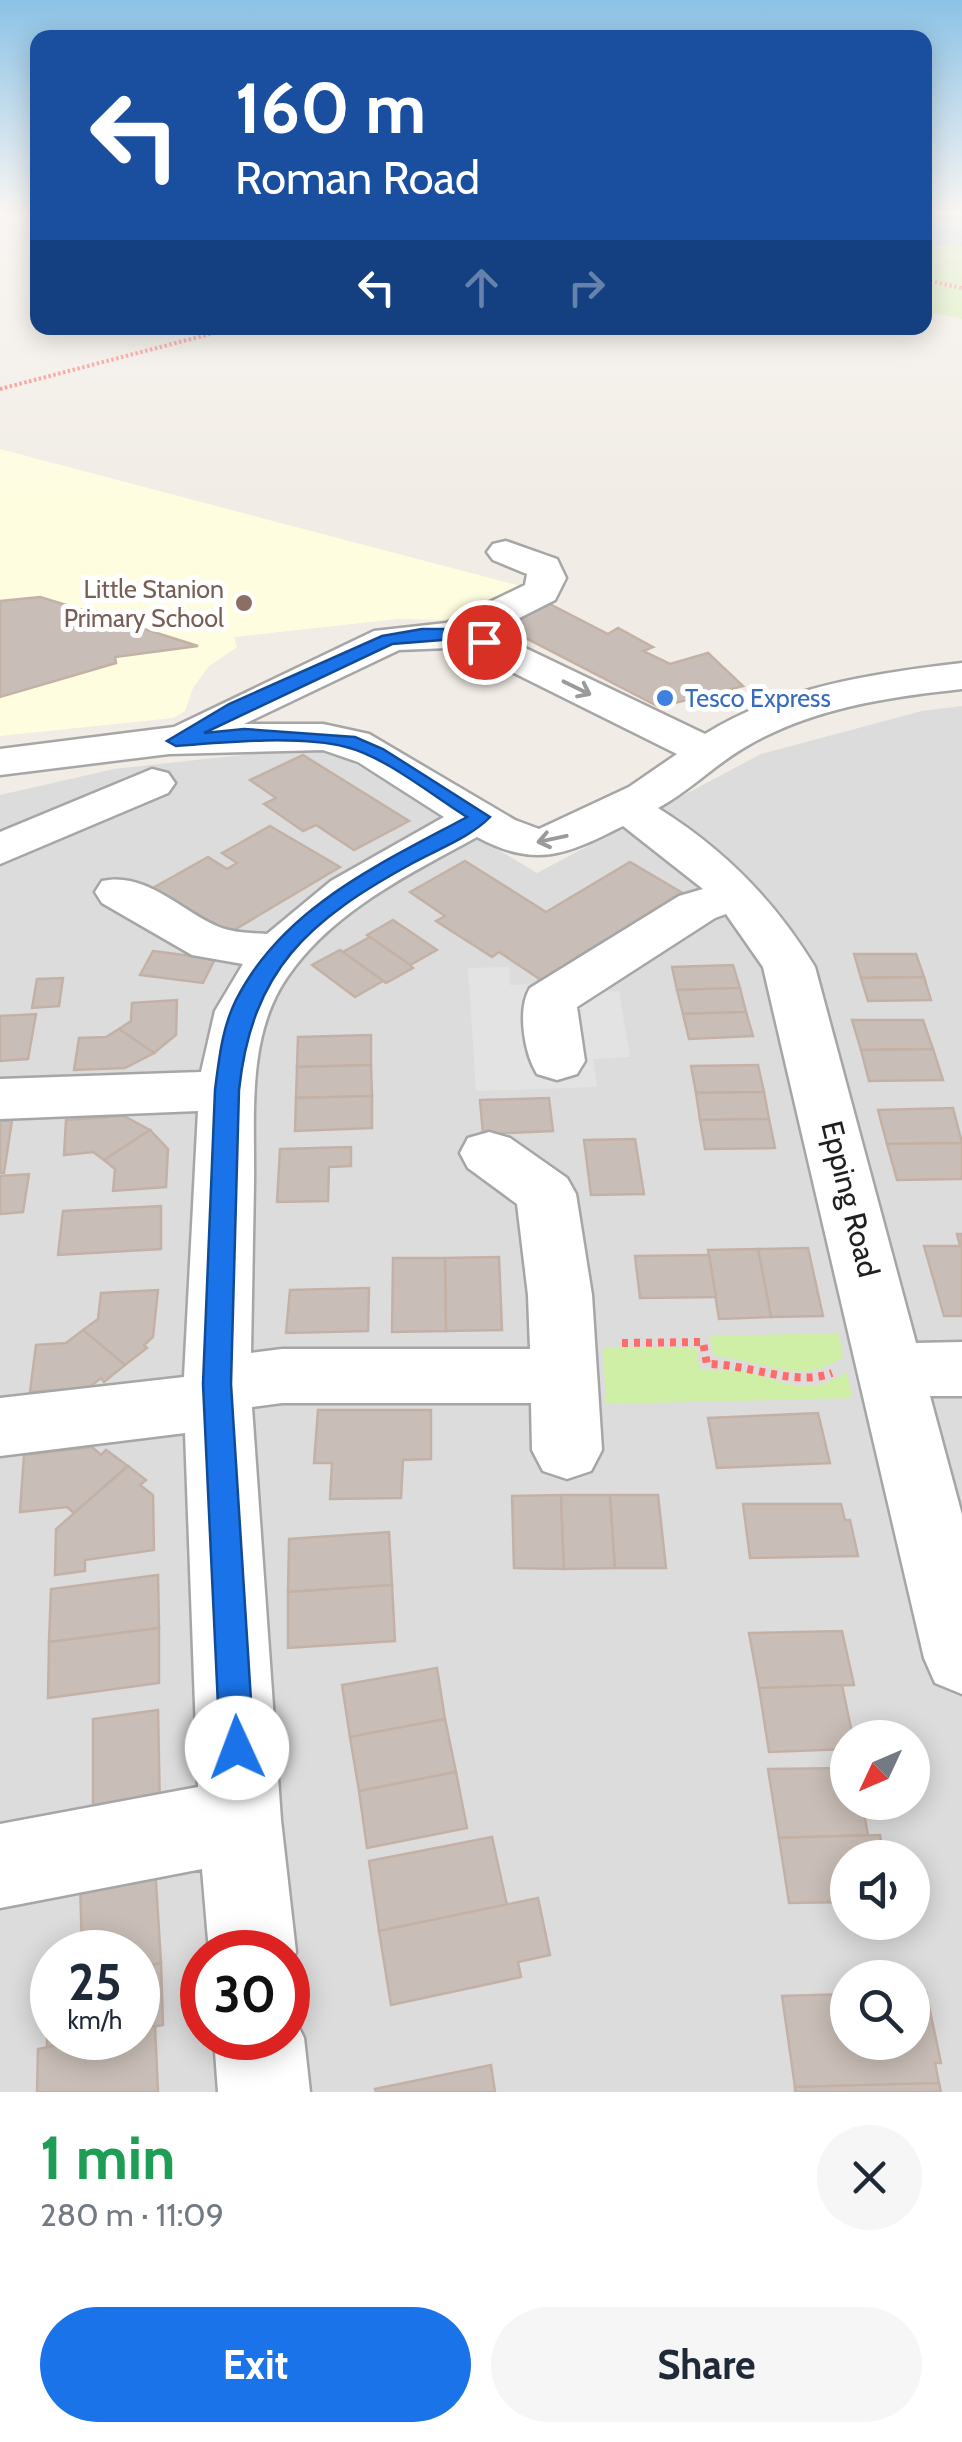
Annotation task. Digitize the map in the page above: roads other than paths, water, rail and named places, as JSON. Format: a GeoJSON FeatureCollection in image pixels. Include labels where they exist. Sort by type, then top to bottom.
{"type":"FeatureCollection","features":[{"type":"Feature","properties":{"kind":"street"},"geometry":{"type":"LineString","coordinates":[[0,762],[176,741],[240,721],[388,640],[422,634],[462,616],[541,592],[547,578],[544,567],[506,552]]}},
{"type":"Feature","properties":{"kind":"street"},"geometry":{"type":"LineString","coordinates":[[462,616],[484,642],[706,751]]}},
{"type":"Feature","properties":{"kind":"street"},"geometry":{"type":"LineString","coordinates":[[240,721],[349,741],[376,753],[520,840],[538,843],[560,840],[624,808],[663,786],[706,751],[778,716],[860,692],[962,676]]}},
{"type":"Feature","properties":{"kind":"street"},"geometry":{"type":"LineString","coordinates":[[0,850],[134,791],[88,771],[87,750]]}},
{"type":"Feature","properties":{"kind":"street","name":"Epping Road"},"geometry":{"type":"LineString","coordinates":[[624,808],[684,848],[735,895],[775,940],[789,967],[868,1368],[962,1658]]}},
{"type":"Feature","properties":{"kind":"street"},"geometry":{"type":"LineString","coordinates":[[250,1930],[240,1820],[218,1393],[227,1090],[232,1042],[247,1001],[279,952],[324,907],[356,885],[480,817]]}},
{"type":"Feature","properties":{"kind":"street"},"geometry":{"type":"LineString","coordinates":[[120,892],[210,944],[279,952]]}},
{"type":"Feature","properties":{"kind":"street"},"geometry":{"type":"LineString","coordinates":[[558,1061],[549,1000],[697,906],[735,895]]}},
{"type":"Feature","properties":{"kind":"street"},"geometry":{"type":"LineString","coordinates":[[0,1099],[227,1090]]}},
{"type":"Feature","properties":{"kind":"street"},"geometry":{"type":"LineString","coordinates":[[489,1153],[546,1194],[560,1295],[588,1360],[567,1450]]}},
{"type":"Feature","properties":{"kind":"street"},"geometry":{"type":"LineString","coordinates":[[0,1428],[218,1393],[282,1376],[588,1360]]}},
{"type":"Feature","properties":{"kind":"street"},"geometry":{"type":"LineString","coordinates":[[868,1368],[962,1368]]}},
{"type":"Feature","properties":{"kind":"street"},"geometry":{"type":"LineString","coordinates":[[0,1866],[240,1820]]}},
{"type":"Feature","properties":{"kind":"street"},"geometry":{"type":"LineString","coordinates":[[262,2060],[264,2092]]}},
{"type":"Feature","properties":{"kind":"place","name":"Little Stanion Primary School"},"geometry":{"type":"Point","coordinates":[244,603]}},
{"type":"Feature","properties":{"kind":"place","name":"Tesco Express"},"geometry":{"type":"Point","coordinates":[665,698]}}]}
